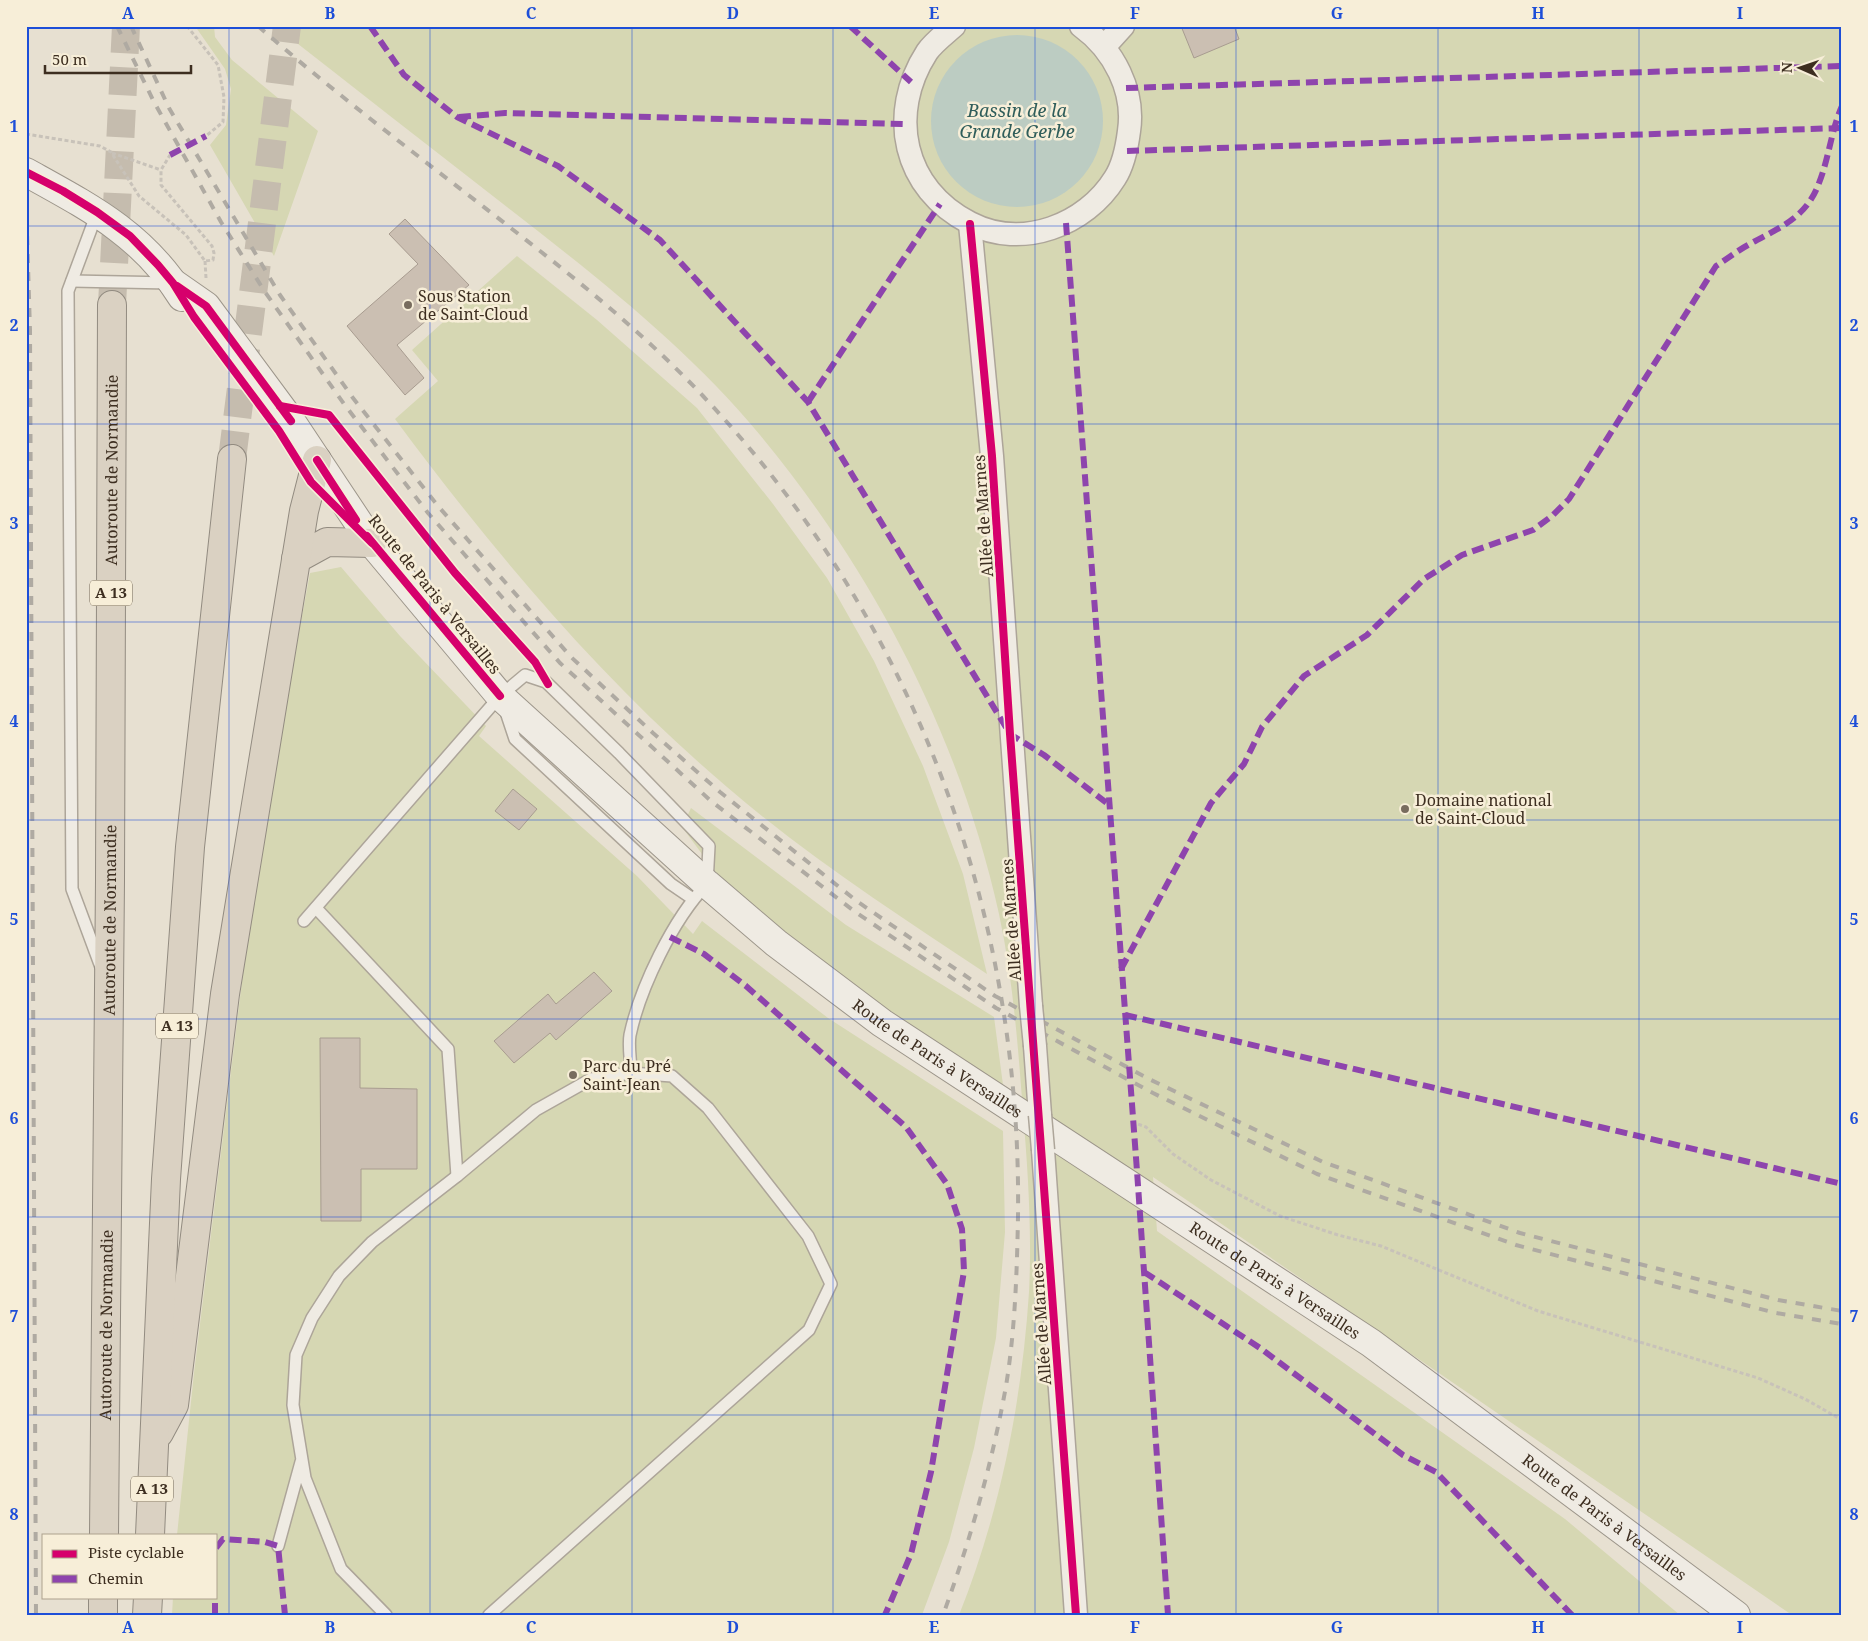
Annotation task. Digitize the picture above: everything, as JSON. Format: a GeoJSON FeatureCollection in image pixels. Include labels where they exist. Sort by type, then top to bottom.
{"type":"FeatureCollection","features":[{"type":"Feature","properties":{"kind":"highway","name":"Autoroute de Normandie"},"geometry":{"type":"LineString","coordinates":[[104,1534],[112,305]]}},
{"type":"Feature","properties":{"kind":"highway","name":"A 13"},"geometry":{"type":"LineString","coordinates":[[150,1534],[166,1179],[189,866],[232,459]]}},
{"type":"Feature","properties":{"kind":"highway"},"geometry":{"type":"LineString","coordinates":[[154,1443],[174,1405],[225,994],[296,559],[314,471]]}},
{"type":"Feature","properties":{"kind":"highway"},"geometry":{"type":"LineString","coordinates":[[296,559],[327,542],[372,543]]}},
{"type":"Feature","properties":{"kind":"highway"},"geometry":{"type":"LineString","coordinates":[[103,1598],[103,1615]]}},
{"type":"Feature","properties":{"kind":"highway"},"geometry":{"type":"LineString","coordinates":[[147,1615],[148,1598]]}},
{"type":"Feature","properties":{"kind":"main road"},"geometry":{"type":"LineString","coordinates":[[31,175],[64,191],[97,212],[144,250],[173,283],[194,317],[278,431],[314,471]]}},
{"type":"Feature","properties":{"kind":"main road"},"geometry":{"type":"LineString","coordinates":[[173,283],[206,306],[291,421],[314,471]]}},
{"type":"Feature","properties":{"kind":"main road","name":"Route de Paris à Versailles"},"geometry":{"type":"LineString","coordinates":[[314,471],[500,696],[700,892],[776,943],[882,1023],[1371,1343],[1736,1615]]}},
{"type":"Feature","properties":{"kind":"street"},"geometry":{"type":"LineString","coordinates":[[954,26],[928,51],[911,82],[906,102],[904,124],[909,153],[921,181],[940,204],[970,224],[994,231],[1018,234],[1042,231],[1066,223],[1084,213],[1099,200],[1116,177],[1127,151],[1131,120],[1126,88],[1117,66],[1104,47],[1081,26]]}},
{"type":"Feature","properties":{"kind":"street"},"geometry":{"type":"LineString","coordinates":[[1104,47],[1123,26]]}},
{"type":"Feature","properties":{"kind":"street","name":"Allée de Marnes"},"geometry":{"type":"LineString","coordinates":[[970,224],[992,456],[1076,1615]]}},
{"type":"Feature","properties":{"kind":"lane"},"geometry":{"type":"LineString","coordinates":[[97,212],[68,291],[72,889],[109,990]]}},
{"type":"Feature","properties":{"kind":"lane"},"geometry":{"type":"LineString","coordinates":[[72,281],[173,283]]}},
{"type":"Feature","properties":{"kind":"lane"},"geometry":{"type":"LineString","coordinates":[[304,921],[500,696],[525,675],[546,682],[619,753],[709,846],[700,892],[670,937],[644,991],[630,1036],[631,1073]]}},
{"type":"Feature","properties":{"kind":"lane"},"geometry":{"type":"LineString","coordinates":[[316,908],[448,1049],[457,1176]]}},
{"type":"Feature","properties":{"kind":"lane"},"geometry":{"type":"LineString","coordinates":[[386,1615],[341,1569],[305,1478],[293,1405],[296,1355],[312,1318],[339,1276],[372,1242],[457,1176],[536,1110],[591,1079],[631,1073],[672,1076],[708,1108],[808,1236],[831,1284],[809,1330],[489,1615]]}},
{"type":"Feature","properties":{"kind":"lane"},"geometry":{"type":"LineString","coordinates":[[278,1546],[302,1458]]}},
{"type":"Feature","properties":{"kind":"path"},"geometry":{"type":"LineString","coordinates":[[187,26],[218,65],[224,97],[223,122],[206,136]]}},
{"type":"Feature","properties":{"kind":"path"},"geometry":{"type":"LineString","coordinates":[[26,134],[100,146],[111,152],[161,170]]}},
{"type":"Feature","properties":{"kind":"path"},"geometry":{"type":"LineString","coordinates":[[111,152],[139,196],[186,235],[205,261],[213,260],[212,246],[161,185],[161,170],[170,155]]}},
{"type":"Feature","properties":{"kind":"path"},"geometry":{"type":"LineString","coordinates":[[1132,1122],[1146,1127],[1173,1154],[1211,1180],[1280,1216],[1338,1235],[1382,1246],[1538,1311],[1758,1378],[1805,1399],[1842,1420]]}},
{"type":"Feature","properties":{"kind":"green space"},"geometry":{"type":"Polygon","coordinates":[[[195,26],[214,26],[215,37],[232,60],[318,131],[274,256],[210,145],[226,125],[231,89],[225,69],[195,26]]]}},
{"type":"Feature","properties":{"kind":"green space","name":"Domaine national de Saint-Cloud"},"geometry":{"type":"Polygon","coordinates":[[[275,26],[1842,26],[1842,1615],[1792,1615],[1153,1177],[1157,1231],[1565,1519],[1680,1615],[959,1615],[986,1537],[1007,1456],[1015,1415],[1026,1333],[1030,1269],[1030,1224],[1017,1037],[1004,938],[982,849],[961,784],[937,722],[908,661],[876,601],[840,544],[802,488],[732,403],[640,314],[541,233],[275,26]]]}},
{"type":"Feature","properties":{"kind":"green space"},"geometry":{"type":"Polygon","coordinates":[[[517,256],[597,320],[697,408],[773,504],[827,578],[874,661],[923,766],[963,874],[987,974],[821,861],[758,813],[681,746],[592,658],[550,612],[470,517],[395,419],[438,381],[412,350],[517,256]]]}},
{"type":"Feature","properties":{"kind":"green space","name":"Parc du Pré Saint-Jean"},"geometry":{"type":"Polygon","coordinates":[[[341,567],[400,636],[486,726],[479,736],[637,876],[693,934],[702,921],[828,1018],[1003,1131],[1005,1232],[996,1338],[974,1448],[949,1542],[922,1615],[172,1615],[173,1598],[218,1598],[218,1534],[177,1534],[194,1373],[257,859],[310,573],[341,567]]]}},
{"type":"Feature","properties":{"kind":"green space"},"geometry":{"type":"Polygon","coordinates":[[[691,808],[846,925],[994,1017],[1003,1085],[843,982],[725,885],[682,827],[691,808]]]}},
{"type":"Feature","properties":{"kind":"water","name":"Bassin de la Grande Gerbe"},"geometry":{"type":"Polygon","coordinates":[[[1017,35],[1034,37],[1050,42],[1078,60],[1096,88],[1101,104],[1103,121],[1101,138],[1096,154],[1078,182],[1050,200],[1034,205],[1017,207],[1000,205],[984,200],[956,182],[938,154],[933,138],[931,121],[933,104],[938,88],[956,60],[984,42],[1000,37],[1017,35]]]}},
{"type":"Feature","properties":{"kind":"building"},"geometry":{"type":"Polygon","coordinates":[[[1181,26],[1234,26],[1239,39],[1194,58],[1181,26]]]}},
{"type":"Feature","properties":{"kind":"building","name":"Sous Station de Saint-Cloud"},"geometry":{"type":"Polygon","coordinates":[[[405,219],[469,285],[397,345],[424,378],[405,395],[347,326],[418,264],[389,234],[405,219]]]}},
{"type":"Feature","properties":{"kind":"building"},"geometry":{"type":"Polygon","coordinates":[[[513,789],[537,809],[519,830],[495,811],[513,789]]]}},
{"type":"Feature","properties":{"kind":"building"},"geometry":{"type":"Polygon","coordinates":[[[594,972],[612,991],[556,1040],[550,1033],[514,1063],[494,1041],[548,994],[556,1004],[594,972]]]}},
{"type":"Feature","properties":{"kind":"building"},"geometry":{"type":"Polygon","coordinates":[[[320,1038],[360,1038],[360,1088],[417,1089],[417,1169],[361,1169],[361,1221],[321,1221],[320,1038]]]}},
{"type":"Feature","properties":{"kind":"tunnel"},"geometry":{"type":"LineString","coordinates":[[112,305],[126,26]]}},
{"type":"Feature","properties":{"kind":"tunnel"},"geometry":{"type":"LineString","coordinates":[[232,459],[287,26]]}},
{"type":"Feature","properties":{"kind":"railway"},"geometry":{"type":"LineString","coordinates":[[117,26],[154,102],[221,222],[265,292],[344,404],[428,513],[560,663],[711,801],[854,911],[996,1008],[1153,1093],[1317,1174],[1516,1245],[1776,1313],[1842,1324]]}},
{"type":"Feature","properties":{"kind":"railway"},"geometry":{"type":"LineString","coordinates":[[131,26],[169,108],[280,295],[353,398],[438,506],[571,657],[720,792],[858,902],[995,996],[1151,1080],[1323,1162],[1520,1233],[1778,1300],[1842,1311]]}},
{"type":"Feature","properties":{"kind":"railway"},"geometry":{"type":"LineString","coordinates":[[258,26],[340,95],[538,249],[623,319],[703,396],[777,482],[841,575],[896,673],[941,775],[975,881],[1000,990],[1014,1102],[1018,1216],[1013,1323],[1006,1386],[979,1502],[943,1615]]}},
{"type":"Feature","properties":{"kind":"railway"},"geometry":{"type":"LineString","coordinates":[[26,200],[30,330],[36,1615]]}},
{"type":"Feature","properties":{"kind":"marked path"},"geometry":{"type":"LineString","coordinates":[[370,26],[404,75],[457,117],[558,166],[660,240],[808,402],[1010,734],[1044,755],[1108,804]]}},
{"type":"Feature","properties":{"kind":"marked path"},"geometry":{"type":"LineString","coordinates":[[850,26],[911,82]]}},
{"type":"Feature","properties":{"kind":"marked path"},"geometry":{"type":"LineString","coordinates":[[1126,88],[1842,66]]}},
{"type":"Feature","properties":{"kind":"marked path"},"geometry":{"type":"LineString","coordinates":[[1121,969],[1211,803],[1244,764],[1262,727],[1304,676],[1367,635],[1424,579],[1462,555],[1533,530],[1552,516],[1569,499],[1716,266],[1744,247],[1790,221],[1807,205],[1819,183],[1842,106]]}},
{"type":"Feature","properties":{"kind":"marked path"},"geometry":{"type":"LineString","coordinates":[[459,117],[505,113],[904,124]]}},
{"type":"Feature","properties":{"kind":"marked path"},"geometry":{"type":"LineString","coordinates":[[1127,151],[1842,128]]}},
{"type":"Feature","properties":{"kind":"marked path"},"geometry":{"type":"LineString","coordinates":[[170,155],[206,136]]}},
{"type":"Feature","properties":{"kind":"marked path"},"geometry":{"type":"LineString","coordinates":[[808,402],[940,204]]}},
{"type":"Feature","properties":{"kind":"marked path"},"geometry":{"type":"LineString","coordinates":[[1066,223],[1137,1171],[1168,1615]]}},
{"type":"Feature","properties":{"kind":"marked path"},"geometry":{"type":"LineString","coordinates":[[670,937],[704,954],[746,986],[906,1127],[947,1184],[962,1229],[964,1271],[931,1472],[911,1554],[885,1615]]}},
{"type":"Feature","properties":{"kind":"marked path"},"geometry":{"type":"LineString","coordinates":[[1125,1015],[1842,1184]]}},
{"type":"Feature","properties":{"kind":"marked path"},"geometry":{"type":"LineString","coordinates":[[1144,1272],[1260,1348],[1403,1455],[1436,1472],[1572,1615]]}},
{"type":"Feature","properties":{"kind":"marked path"},"geometry":{"type":"LineString","coordinates":[[218,1545],[223,1539],[265,1542],[278,1546],[285,1615]]}},
{"type":"Feature","properties":{"kind":"marked path"},"geometry":{"type":"LineString","coordinates":[[215,1598],[215,1615]]}},
{"type":"Feature","properties":{"kind":"cycle path"},"geometry":{"type":"LineString","coordinates":[[26,172],[63,191],[97,212],[130,236],[158,265],[173,283],[194,317],[279,431],[311,482],[372,543]]}},
{"type":"Feature","properties":{"kind":"cycle path"},"geometry":{"type":"LineString","coordinates":[[970,224],[992,456],[1010,734],[1076,1615]]}},
{"type":"Feature","properties":{"kind":"cycle path"},"geometry":{"type":"LineString","coordinates":[[177,286],[206,306],[291,421]]}},
{"type":"Feature","properties":{"kind":"cycle path"},"geometry":{"type":"LineString","coordinates":[[280,406],[329,415],[455,573],[535,662],[548,684]]}},
{"type":"Feature","properties":{"kind":"cycle path"},"geometry":{"type":"LineString","coordinates":[[317,460],[356,520]]}},
{"type":"Feature","properties":{"kind":"cycle path"},"geometry":{"type":"LineString","coordinates":[[367,536],[500,696]]}},
{"type":"Feature","properties":{"kind":"place","name":"Sous Station de Saint-Cloud"},"geometry":{"type":"Point","coordinates":[408,305]}},
{"type":"Feature","properties":{"kind":"place","name":"Domaine national de Saint-Cloud"},"geometry":{"type":"Point","coordinates":[1405,809]}},
{"type":"Feature","properties":{"kind":"place","name":"Parc du Pré Saint-Jean"},"geometry":{"type":"Point","coordinates":[573,1075]}}]}
